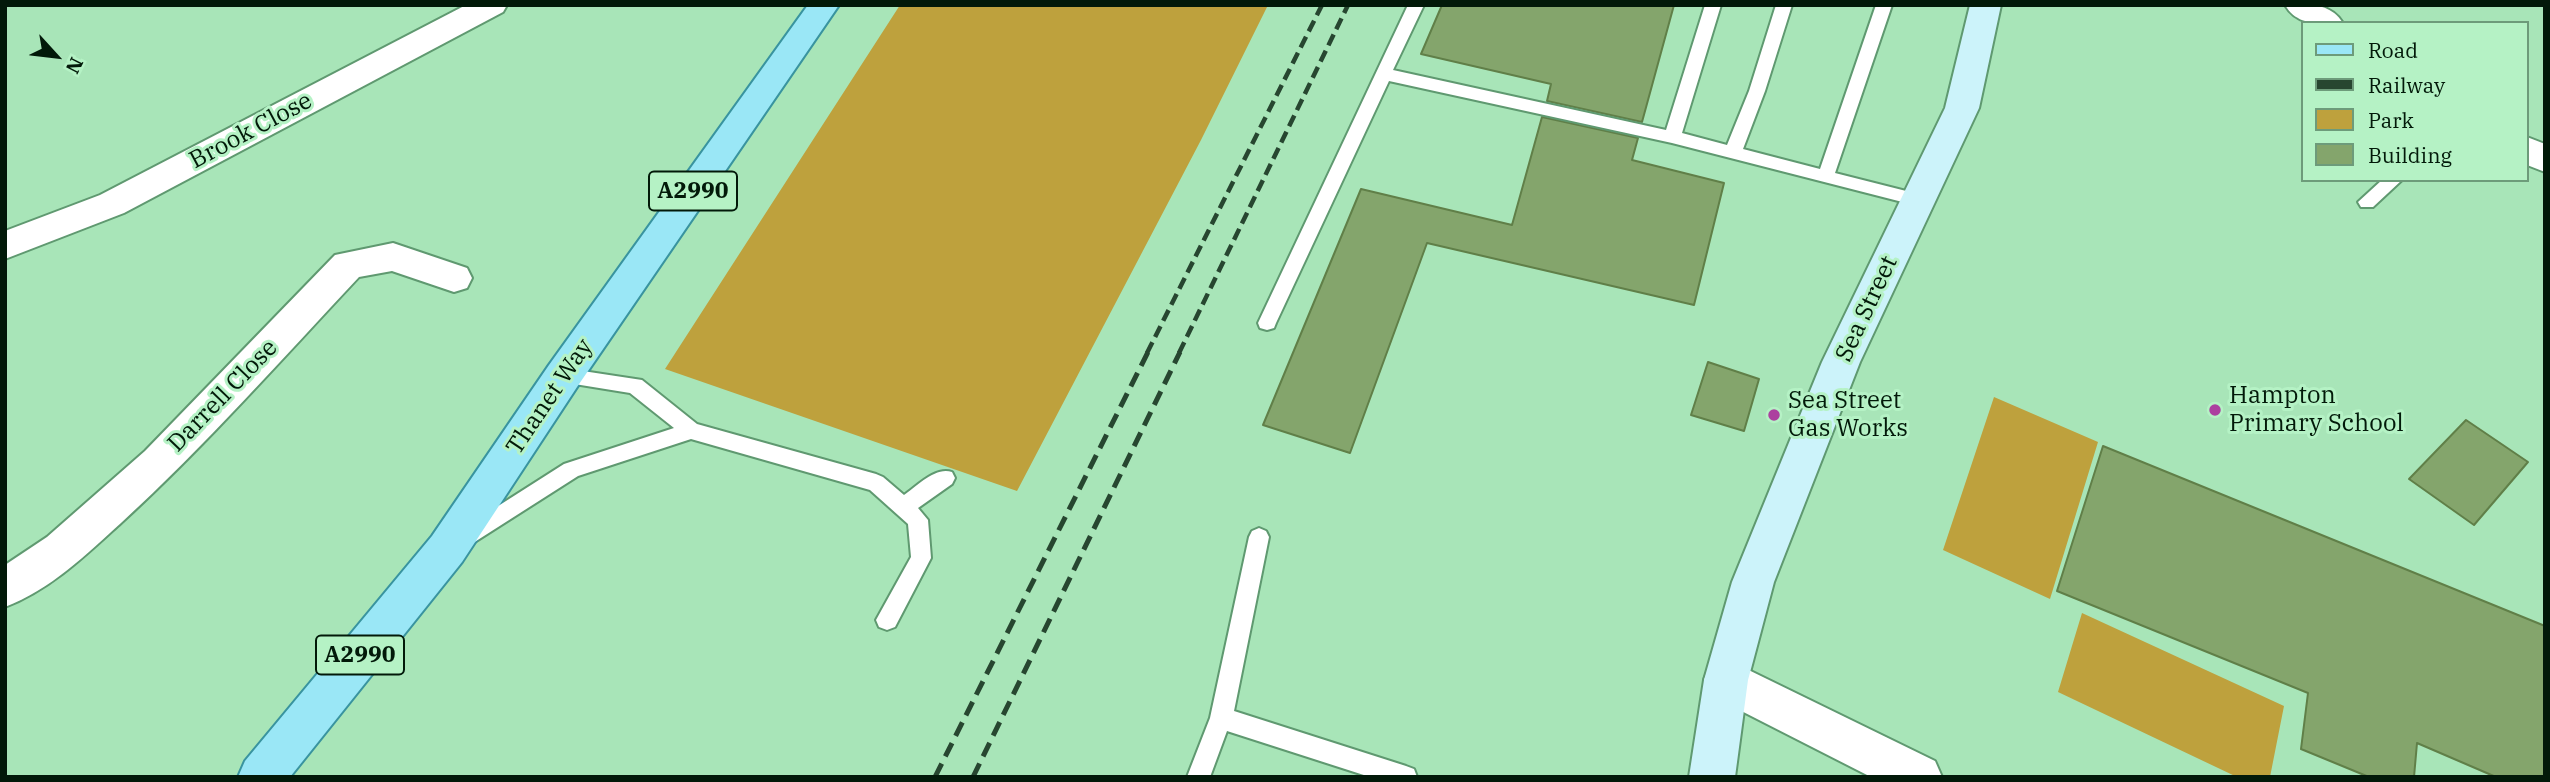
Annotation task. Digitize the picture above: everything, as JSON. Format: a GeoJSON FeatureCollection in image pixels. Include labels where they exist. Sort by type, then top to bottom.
{"type":"FeatureCollection","features":[{"type":"Feature","properties":{"kind":"main road","name":"Thanet Way"},"geometry":{"type":"LineString","coordinates":[[261,777],[447,549],[563,376],[824,5]]}},
{"type":"Feature","properties":{"kind":"main road","name":"Sea Street"},"geometry":{"type":"LineString","coordinates":[[1712,777],[1726,680],[1753,582],[1841,362],[1962,108],[1986,5]]}},
{"type":"Feature","properties":{"kind":"street","name":"Brook Close"},"geometry":{"type":"LineString","coordinates":[[5,246],[112,204],[492,5]]}},
{"type":"Feature","properties":{"kind":"street"},"geometry":{"type":"LineString","coordinates":[[2300,5],[2324,21]]}},
{"type":"Feature","properties":{"kind":"street"},"geometry":{"type":"LineString","coordinates":[[2529,150],[2545,160]]}},
{"type":"Feature","properties":{"kind":"street","name":"Darrell Close"},"geometry":{"type":"LineString","coordinates":[[5,588],[62,550],[159,463],[348,265],[393,257],[454,278]]}},
{"type":"Feature","properties":{"kind":"street"},"geometry":{"type":"LineString","coordinates":[[1726,680],[1919,777]]}},
{"type":"Feature","properties":{"kind":"lane"},"geometry":{"type":"LineString","coordinates":[[1267,323],[1416,5]]}},
{"type":"Feature","properties":{"kind":"lane"},"geometry":{"type":"LineString","coordinates":[[1672,137],[1713,5]]}},
{"type":"Feature","properties":{"kind":"lane"},"geometry":{"type":"LineString","coordinates":[[1733,152],[1757,92],[1784,5]]}},
{"type":"Feature","properties":{"kind":"lane"},"geometry":{"type":"LineString","coordinates":[[1825,178],[1884,5]]}},
{"type":"Feature","properties":{"kind":"lane"},"geometry":{"type":"LineString","coordinates":[[1384,74],[1672,137],[1918,200]]}},
{"type":"Feature","properties":{"kind":"lane"},"geometry":{"type":"LineString","coordinates":[[2367,202],[2392,182]]}},
{"type":"Feature","properties":{"kind":"lane"},"geometry":{"type":"LineString","coordinates":[[563,376],[635,386],[691,431],[876,483],[918,520],[920,558],[887,620]]}},
{"type":"Feature","properties":{"kind":"lane"},"geometry":{"type":"LineString","coordinates":[[447,549],[572,470],[691,431]]}},
{"type":"Feature","properties":{"kind":"lane"},"geometry":{"type":"LineString","coordinates":[[903,507],[945,478]]}},
{"type":"Feature","properties":{"kind":"lane"},"geometry":{"type":"LineString","coordinates":[[1198,777],[1222,718],[1259,537]]}},
{"type":"Feature","properties":{"kind":"lane"},"geometry":{"type":"LineString","coordinates":[[1222,718],[1406,777]]}},
{"type":"Feature","properties":{"kind":"green space"},"geometry":{"type":"Polygon","coordinates":[[[900,5],[1268,5],[1201,140],[1017,491],[665,369],[900,5]]]}},
{"type":"Feature","properties":{"kind":"green space"},"geometry":{"type":"Polygon","coordinates":[[[1994,397],[2098,442],[2050,599],[1943,550],[1994,397]]]}},
{"type":"Feature","properties":{"kind":"green space"},"geometry":{"type":"Polygon","coordinates":[[[2082,613],[2284,706],[2270,777],[2237,777],[2058,692],[2082,613]]]}},
{"type":"Feature","properties":{"kind":"building"},"geometry":{"type":"Polygon","coordinates":[[[1442,5],[1674,5],[1642,122],[1547,101],[1551,84],[1421,54],[1442,5]]]}},
{"type":"Feature","properties":{"kind":"building"},"geometry":{"type":"Polygon","coordinates":[[[1542,117],[1638,138],[1632,160],[1724,183],[1694,305],[1427,243],[1350,453],[1263,425],[1361,189],[1512,225],[1542,117]]]}},
{"type":"Feature","properties":{"kind":"building"},"geometry":{"type":"Polygon","coordinates":[[[1708,362],[1759,379],[1744,431],[1691,415],[1708,362]]]}},
{"type":"Feature","properties":{"kind":"building"},"geometry":{"type":"Polygon","coordinates":[[[2466,420],[2528,462],[2474,525],[2409,479],[2466,420]]]}},
{"type":"Feature","properties":{"kind":"building"},"geometry":{"type":"Polygon","coordinates":[[[2103,446],[2545,626],[2545,777],[2496,777],[2417,743],[2414,777],[2369,777],[2301,749],[2308,693],[2057,591],[2103,446]]]}},
{"type":"Feature","properties":{"kind":"railway"},"geometry":{"type":"LineString","coordinates":[[1147,353],[1322,5]]}},
{"type":"Feature","properties":{"kind":"railway"},"geometry":{"type":"LineString","coordinates":[[1179,353],[1348,5]]}},
{"type":"Feature","properties":{"kind":"railway"},"geometry":{"type":"LineString","coordinates":[[935,777],[1148,352]]}},
{"type":"Feature","properties":{"kind":"railway"},"geometry":{"type":"LineString","coordinates":[[973,777],[1180,352]]}},
{"type":"Feature","properties":{"kind":"place","name":"Hampton Primary School"},"geometry":{"type":"Point","coordinates":[2215,410]}},
{"type":"Feature","properties":{"kind":"place","name":"Sea Street Gas Works"},"geometry":{"type":"Point","coordinates":[1774,415]}}]}
